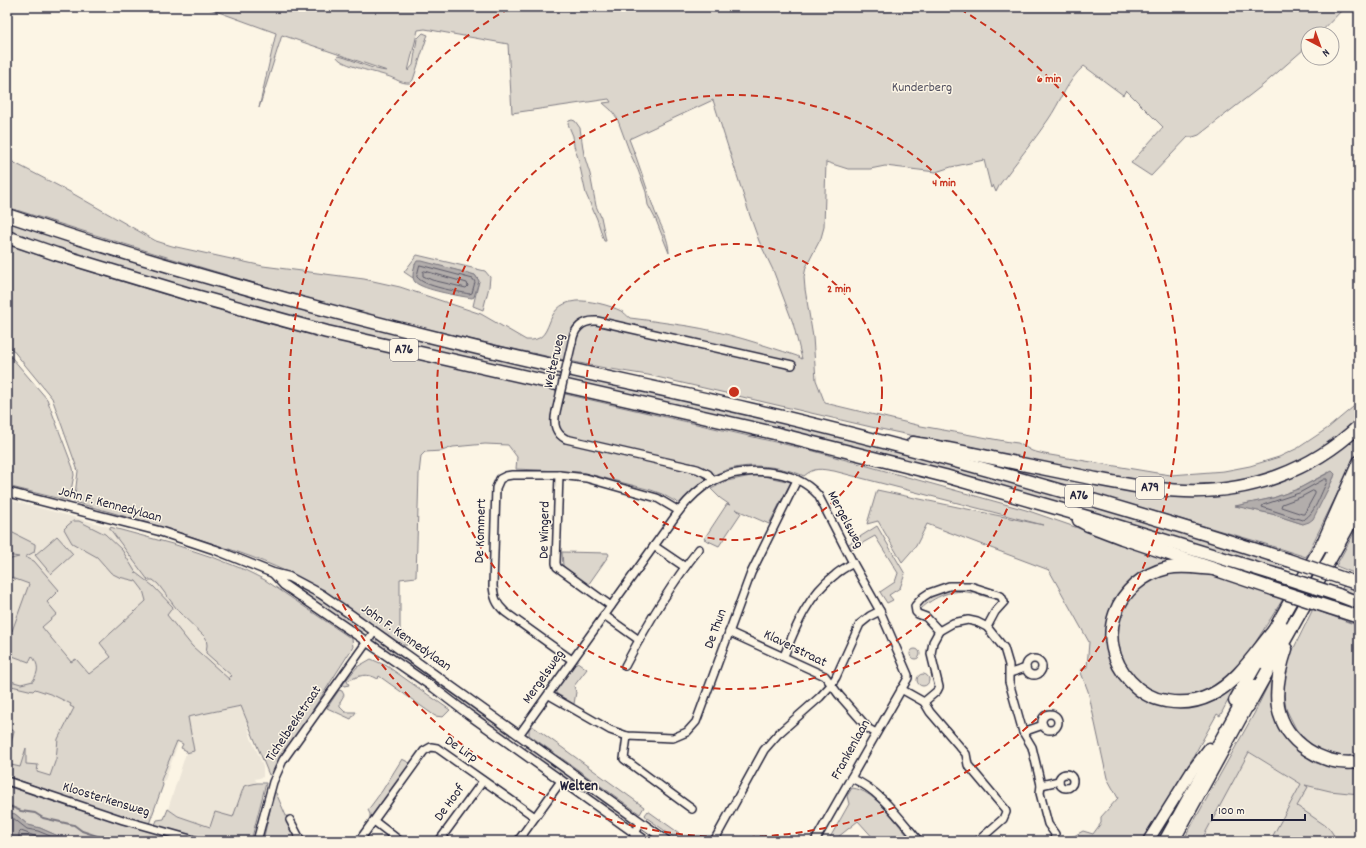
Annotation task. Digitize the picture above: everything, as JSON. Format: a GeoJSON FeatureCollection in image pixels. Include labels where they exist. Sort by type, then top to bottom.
{"type":"FeatureCollection","features":[{"type":"Feature","properties":{"kind":"highway","name":"A76"},"geometry":{"type":"LineString","coordinates":[[7,215],[199,275],[451,342],[749,409],[869,438],[966,464],[1104,503],[1288,560],[1359,584]]}},
{"type":"Feature","properties":{"kind":"highway","name":"A76"},"geometry":{"type":"LineString","coordinates":[[7,237],[56,254],[184,293],[327,332],[774,433],[945,476],[1053,506],[1280,576],[1359,603]]}},
{"type":"Feature","properties":{"kind":"highway","name":"A79"},"geometry":{"type":"LineString","coordinates":[[869,438],[929,445],[1133,486],[1176,491],[1199,491],[1247,485],[1287,473],[1306,465],[1322,455],[1338,444],[1359,426]]}},
{"type":"Feature","properties":{"kind":"highway"},"geometry":{"type":"LineString","coordinates":[[1235,701],[1323,543],[1359,462]]}},
{"type":"Feature","properties":{"kind":"highway","name":"A76"},"geometry":{"type":"LineString","coordinates":[[1053,506],[1088,525],[1359,617]]}},
{"type":"Feature","properties":{"kind":"highway"},"geometry":{"type":"LineString","coordinates":[[1248,706],[1359,507]]}},
{"type":"Feature","properties":{"kind":"highway"},"geometry":{"type":"LineString","coordinates":[[1214,569],[1176,567],[1157,571],[1135,584],[1121,599],[1112,624],[1112,647],[1118,665],[1133,684],[1148,695],[1165,701],[1184,702],[1206,698],[1222,688],[1236,676],[1276,628]]}},
{"type":"Feature","properties":{"kind":"highway"},"geometry":{"type":"LineString","coordinates":[[1296,621],[1282,660],[1277,684],[1278,706],[1282,720],[1298,743],[1315,754],[1326,759],[1339,762],[1359,762]]}},
{"type":"Feature","properties":{"kind":"main road"},"geometry":{"type":"LineString","coordinates":[[1164,841],[1359,488]]}},
{"type":"Feature","properties":{"kind":"main road"},"geometry":{"type":"LineString","coordinates":[[1170,830],[1178,809],[1235,701]]}},
{"type":"Feature","properties":{"kind":"main road"},"geometry":{"type":"LineString","coordinates":[[1174,841],[1248,706]]}},
{"type":"Feature","properties":{"kind":"main road"},"geometry":{"type":"LineString","coordinates":[[1148,841],[1193,770],[1209,748]]}},
{"type":"Feature","properties":{"kind":"street","name":"Welterweg"},"geometry":{"type":"LineString","coordinates":[[713,481],[708,474],[697,469],[566,439],[559,434],[556,430],[556,412],[574,332],[580,325],[588,321],[598,321],[792,365]]}},
{"type":"Feature","properties":{"kind":"street","name":"Mergelsweg"},"geometry":{"type":"LineString","coordinates":[[519,735],[679,511],[698,491],[713,481],[733,474],[755,472],[775,474],[797,480],[808,486],[818,495],[880,611],[908,672]]}},
{"type":"Feature","properties":{"kind":"street","name":"De Kommert"},"geometry":{"type":"LineString","coordinates":[[572,660],[504,612],[496,602],[494,595],[495,507],[497,485],[503,477],[508,475],[559,475],[586,478],[657,498],[679,511]]}},
{"type":"Feature","properties":{"kind":"street","name":"De Wingerd"},"geometry":{"type":"LineString","coordinates":[[559,475],[557,567],[611,606]]}},
{"type":"Feature","properties":{"kind":"street","name":"De Thun"},"geometry":{"type":"LineString","coordinates":[[548,695],[610,730],[627,736],[673,738],[690,729],[696,722],[751,573],[797,480]]}},
{"type":"Feature","properties":{"kind":"street","name":"John F. Kennedylaan"},"geometry":{"type":"LineString","coordinates":[[7,492],[159,531],[216,550],[273,573],[289,577],[321,594],[667,841]]}},
{"type":"Feature","properties":{"kind":"street"},"geometry":{"type":"LineString","coordinates":[[654,546],[685,567]]}},
{"type":"Feature","properties":{"kind":"street"},"geometry":{"type":"LineString","coordinates":[[625,666],[639,640],[685,567],[699,549]]}},
{"type":"Feature","properties":{"kind":"street"},"geometry":{"type":"LineString","coordinates":[[784,656],[799,619],[812,598],[835,574],[853,563]]}},
{"type":"Feature","properties":{"kind":"street","name":"John F. Kennedylaan"},"geometry":{"type":"LineString","coordinates":[[273,573],[284,585],[434,688],[561,781],[634,837],[646,841]]}},
{"type":"Feature","properties":{"kind":"street"},"geometry":{"type":"LineString","coordinates":[[939,631],[926,617],[916,612],[915,606],[929,593],[949,586],[970,586],[1001,596],[1004,602],[995,612],[988,627]]}},
{"type":"Feature","properties":{"kind":"street"},"geometry":{"type":"LineString","coordinates":[[714,841],[764,750],[778,734],[820,697],[831,685],[860,624],[870,616],[880,611]]}},
{"type":"Feature","properties":{"kind":"street"},"geometry":{"type":"LineString","coordinates":[[604,615],[639,640]]}},
{"type":"Feature","properties":{"kind":"street"},"geometry":{"type":"LineString","coordinates":[[924,702],[937,691],[939,687],[931,654],[933,642],[939,631],[954,623],[968,620],[988,627],[1004,648],[1010,673],[1009,682],[1023,732],[1032,747],[1041,785],[1040,794],[1048,824],[1054,834],[1054,841]]}},
{"type":"Feature","properties":{"kind":"street","name":"Tichelbeekstraat"},"geometry":{"type":"LineString","coordinates":[[257,841],[270,792],[277,771],[283,760],[374,632]]}},
{"type":"Feature","properties":{"kind":"street","name":"Klaverstraat"},"geometry":{"type":"LineString","coordinates":[[729,632],[825,676],[831,685],[869,728],[876,733]]}},
{"type":"Feature","properties":{"kind":"street"},"geometry":{"type":"LineString","coordinates":[[1010,673],[1026,668]]}},
{"type":"Feature","properties":{"kind":"street","name":"Frankenlaan"},"geometry":{"type":"LineString","coordinates":[[815,841],[908,678],[908,672]]}},
{"type":"Feature","properties":{"kind":"street"},"geometry":{"type":"LineString","coordinates":[[901,689],[924,702],[930,712],[966,754],[968,765],[1005,809],[1006,812],[1003,819],[978,841]]}},
{"type":"Feature","properties":{"kind":"street"},"geometry":{"type":"LineString","coordinates":[[1023,732],[1043,725]]}},
{"type":"Feature","properties":{"kind":"street"},"geometry":{"type":"LineString","coordinates":[[512,745],[519,735]]}},
{"type":"Feature","properties":{"kind":"street"},"geometry":{"type":"LineString","coordinates":[[627,736],[624,759],[692,809]]}},
{"type":"Feature","properties":{"kind":"street","name":"De Lirp"},"geometry":{"type":"LineString","coordinates":[[359,841],[424,751],[429,748],[437,748],[535,817]]}},
{"type":"Feature","properties":{"kind":"street"},"geometry":{"type":"LineString","coordinates":[[851,778],[874,791],[919,841]]}},
{"type":"Feature","properties":{"kind":"street","name":"De Hoof"},"geometry":{"type":"LineString","coordinates":[[439,841],[483,780]]}},
{"type":"Feature","properties":{"kind":"street","name":"Kloosterkensweg"},"geometry":{"type":"LineString","coordinates":[[7,781],[111,816],[198,841]]}},
{"type":"Feature","properties":{"kind":"street"},"geometry":{"type":"LineString","coordinates":[[518,841],[561,781]]}},
{"type":"Feature","properties":{"kind":"street"},"geometry":{"type":"LineString","coordinates":[[1041,785],[1059,781]]}},
{"type":"Feature","properties":{"kind":"street"},"geometry":{"type":"LineString","coordinates":[[290,820],[301,841]]}},
{"type":"Feature","properties":{"kind":"street"},"geometry":{"type":"LineString","coordinates":[[374,821],[400,841]]}},
{"type":"Feature","properties":{"kind":"street"},"geometry":{"type":"LineString","coordinates":[[634,837],[640,823]]}},
{"type":"Feature","properties":{"kind":"shaded area"},"geometry":{"type":"Polygon","coordinates":[[[7,499],[110,527],[148,580],[153,579],[158,584],[179,612],[206,639],[206,653],[232,676],[232,682],[189,717],[242,706],[251,738],[263,767],[263,777],[255,779],[257,783],[235,823],[210,827],[178,816],[168,809],[186,753],[194,751],[186,722],[149,824],[7,775],[7,499]]]}},
{"type":"Feature","properties":{"kind":"shaded area"},"geometry":{"type":"Polygon","coordinates":[[[1248,752],[1299,783],[1359,794],[1359,841],[1201,841],[1248,752]]]}},
{"type":"Feature","properties":{"kind":"green space","name":"Kunderberg"},"geometry":{"type":"Polygon","coordinates":[[[205,7],[1345,7],[1327,26],[1300,26],[1300,53],[1263,85],[1199,135],[1188,137],[1151,176],[1131,163],[1163,127],[1126,90],[1123,95],[1084,66],[1073,78],[1048,120],[1000,184],[996,192],[993,185],[991,188],[984,160],[951,167],[936,172],[885,166],[870,169],[848,169],[826,162],[824,227],[821,238],[806,267],[804,277],[813,337],[816,380],[825,403],[921,426],[1018,443],[1032,451],[1044,454],[1171,475],[1224,471],[1250,466],[1279,457],[1298,448],[1328,428],[1359,402],[1359,421],[1336,441],[1290,468],[1227,485],[1185,487],[1117,478],[871,427],[648,375],[565,360],[422,328],[243,280],[7,207],[7,159],[70,192],[156,241],[172,246],[263,266],[364,279],[400,287],[481,314],[526,340],[536,339],[542,336],[557,309],[565,304],[581,301],[593,302],[611,307],[630,318],[688,326],[729,335],[797,356],[802,359],[793,323],[773,270],[759,241],[750,216],[713,100],[629,139],[655,212],[666,237],[669,253],[656,220],[648,205],[646,192],[617,118],[603,103],[611,102],[609,99],[512,113],[508,44],[425,29],[418,30],[408,71],[413,65],[417,39],[423,33],[428,35],[413,80],[410,83],[401,82],[387,76],[352,66],[337,57],[339,56],[375,69],[387,71],[282,35],[259,108],[276,33],[205,7]]]}},
{"type":"Feature","properties":{"kind":"green space"},"geometry":{"type":"Polygon","coordinates":[[[569,121],[575,121],[580,128],[584,155],[606,241],[604,241],[597,219],[586,194],[574,146],[573,136],[568,124],[569,121]]]}},
{"type":"Feature","properties":{"kind":"green space"},"geometry":{"type":"Polygon","coordinates":[[[7,222],[162,271],[271,302],[376,328],[687,397],[996,475],[1285,564],[1280,572],[1163,535],[290,318],[116,268],[7,233],[7,222]]]}},
{"type":"Feature","properties":{"kind":"green space"},"geometry":{"type":"Polygon","coordinates":[[[7,245],[156,292],[306,333],[558,390],[552,412],[551,424],[555,434],[568,443],[698,470],[707,479],[680,504],[651,490],[581,472],[516,469],[517,457],[508,445],[485,444],[453,447],[442,451],[425,452],[421,456],[419,474],[416,577],[400,579],[400,630],[411,639],[407,645],[402,645],[321,590],[298,577],[240,553],[182,533],[74,502],[78,471],[52,398],[7,343],[7,245]]]}},
{"type":"Feature","properties":{"kind":"green space"},"geometry":{"type":"Polygon","coordinates":[[[417,255],[485,271],[490,277],[483,310],[473,306],[479,281],[475,275],[455,270],[415,264],[413,278],[404,272],[417,255]]]}},
{"type":"Feature","properties":{"kind":"green space"},"geometry":{"type":"Polygon","coordinates":[[[7,352],[47,399],[73,468],[74,475],[69,501],[7,486],[7,352]]]}},
{"type":"Feature","properties":{"kind":"green space"},"geometry":{"type":"Polygon","coordinates":[[[565,394],[810,450],[1026,510],[1283,599],[1250,651],[1236,668],[1239,679],[1220,716],[1217,714],[1145,841],[1092,841],[1082,837],[1076,841],[1058,841],[1058,838],[1074,836],[1083,831],[1093,834],[1101,823],[1101,817],[1118,798],[1107,778],[1088,691],[1080,670],[1087,667],[1089,642],[1049,570],[927,524],[916,546],[902,562],[878,521],[867,524],[877,490],[1043,525],[834,471],[818,469],[811,471],[804,476],[772,467],[747,466],[715,475],[695,464],[576,440],[567,436],[559,428],[559,416],[565,394]]]}},
{"type":"Feature","properties":{"kind":"green space"},"geometry":{"type":"Polygon","coordinates":[[[1359,431],[1359,450],[1306,557],[977,460],[1134,489],[1258,487],[1359,431]],[[1329,472],[1298,489],[1273,498],[1237,506],[1272,514],[1303,524],[1328,489],[1334,477],[1329,472]]]}},
{"type":"Feature","properties":{"kind":"green space"},"geometry":{"type":"Polygon","coordinates":[[[751,476],[763,476],[791,482],[769,524],[735,509],[741,513],[719,546],[704,539],[727,504],[730,505],[711,489],[727,481],[751,476]]]}},
{"type":"Feature","properties":{"kind":"green space"},"geometry":{"type":"Polygon","coordinates":[[[73,521],[79,521],[105,534],[122,550],[136,573],[153,586],[173,607],[167,615],[192,646],[230,680],[229,677],[232,676],[206,653],[206,638],[179,612],[158,584],[153,580],[148,580],[110,527],[176,545],[245,570],[265,580],[352,639],[353,647],[273,772],[269,775],[241,706],[188,717],[194,751],[186,753],[187,751],[181,748],[183,744],[177,741],[161,780],[163,785],[149,824],[111,813],[7,776],[7,764],[20,767],[26,748],[26,764],[38,765],[37,772],[50,776],[56,759],[58,739],[74,708],[70,706],[71,704],[53,695],[35,689],[33,691],[7,685],[7,680],[21,684],[33,681],[37,668],[36,662],[32,656],[29,662],[7,654],[7,629],[12,631],[29,584],[7,576],[7,560],[19,557],[7,555],[7,530],[35,544],[34,552],[25,557],[34,561],[59,590],[47,602],[57,614],[42,627],[71,662],[76,659],[89,674],[111,657],[100,643],[146,601],[143,590],[136,581],[119,577],[111,573],[97,557],[72,543],[64,529],[73,521]]]}},
{"type":"Feature","properties":{"kind":"green space"},"geometry":{"type":"Polygon","coordinates":[[[1359,524],[1359,575],[1336,566],[1359,524]]]}},
{"type":"Feature","properties":{"kind":"green space"},"geometry":{"type":"Polygon","coordinates":[[[877,526],[905,574],[900,588],[889,595],[893,600],[887,603],[880,592],[895,582],[898,573],[875,536],[850,550],[847,545],[877,526]]]}},
{"type":"Feature","properties":{"kind":"green space"},"geometry":{"type":"Polygon","coordinates":[[[57,536],[73,554],[51,574],[35,555],[57,536]]]}},
{"type":"Feature","properties":{"kind":"green space"},"geometry":{"type":"Polygon","coordinates":[[[562,552],[608,553],[609,555],[588,585],[563,566],[562,552]]]}},
{"type":"Feature","properties":{"kind":"green space"},"geometry":{"type":"Polygon","coordinates":[[[280,577],[313,594],[333,607],[363,628],[363,631],[357,631],[280,577]]]}},
{"type":"Feature","properties":{"kind":"green space"},"geometry":{"type":"Polygon","coordinates":[[[1345,583],[1359,588],[1359,598],[1340,592],[1345,583]]]}},
{"type":"Feature","properties":{"kind":"green space"},"geometry":{"type":"Polygon","coordinates":[[[949,588],[962,588],[999,597],[1001,601],[961,591],[941,596],[919,611],[918,605],[936,592],[949,588]]]}},
{"type":"Feature","properties":{"kind":"green space"},"geometry":{"type":"Polygon","coordinates":[[[1313,609],[1359,626],[1359,750],[1348,757],[1331,755],[1307,741],[1296,729],[1286,709],[1283,687],[1287,662],[1313,609]]]}},
{"type":"Feature","properties":{"kind":"green space"},"geometry":{"type":"Polygon","coordinates":[[[377,639],[380,639],[510,732],[510,737],[508,738],[375,643],[377,639]]]}},
{"type":"Feature","properties":{"kind":"green space"},"geometry":{"type":"Polygon","coordinates":[[[915,649],[920,654],[915,659],[910,654],[915,649]]]}},
{"type":"Feature","properties":{"kind":"green space"},"geometry":{"type":"Polygon","coordinates":[[[371,659],[387,666],[450,710],[443,717],[435,716],[379,676],[378,679],[366,675],[359,676],[347,681],[349,685],[344,686],[343,684],[357,667],[371,659]]]}},
{"type":"Feature","properties":{"kind":"green space"},"geometry":{"type":"Polygon","coordinates":[[[576,661],[587,669],[574,686],[576,692],[574,704],[557,694],[555,691],[576,661]]]}},
{"type":"Feature","properties":{"kind":"green space"},"geometry":{"type":"Polygon","coordinates":[[[1278,664],[1275,683],[1298,747],[1359,767],[1359,794],[1330,791],[1305,785],[1308,787],[1297,806],[1329,828],[1335,837],[1341,841],[1270,841],[1301,784],[1249,752],[1201,841],[1183,841],[1255,712],[1278,664]]]}},
{"type":"Feature","properties":{"kind":"green space"},"geometry":{"type":"Polygon","coordinates":[[[923,674],[927,676],[929,680],[927,684],[923,686],[919,684],[917,680],[919,676],[923,674]]]}},
{"type":"Feature","properties":{"kind":"green space"},"geometry":{"type":"Polygon","coordinates":[[[339,690],[342,691],[344,695],[340,702],[340,707],[345,712],[356,712],[351,719],[327,708],[339,690]]]}},
{"type":"Feature","properties":{"kind":"green space"},"geometry":{"type":"Polygon","coordinates":[[[531,725],[644,807],[640,814],[529,735],[531,725]]]}},
{"type":"Feature","properties":{"kind":"green space"},"geometry":{"type":"Polygon","coordinates":[[[9,729],[14,731],[7,759],[7,735],[9,729]]]}},
{"type":"Feature","properties":{"kind":"green space"},"geometry":{"type":"Polygon","coordinates":[[[528,746],[636,822],[637,825],[634,828],[525,751],[525,748],[528,746]]]}},
{"type":"Feature","properties":{"kind":"green space"},"geometry":{"type":"Polygon","coordinates":[[[402,759],[410,763],[370,818],[368,810],[402,759]]]}},
{"type":"Feature","properties":{"kind":"green space"},"geometry":{"type":"Polygon","coordinates":[[[257,783],[266,783],[251,841],[209,841],[155,825],[157,820],[164,819],[168,809],[178,816],[210,827],[215,812],[233,817],[244,786],[257,783]]]}},
{"type":"Feature","properties":{"kind":"green space"},"geometry":{"type":"Polygon","coordinates":[[[7,786],[66,806],[184,841],[76,841],[58,836],[40,828],[28,825],[15,814],[7,812],[7,786]]]}},
{"type":"Feature","properties":{"kind":"green space"},"geometry":{"type":"Polygon","coordinates":[[[852,788],[861,790],[877,801],[912,841],[876,841],[858,821],[833,841],[828,841],[849,804],[847,796],[852,788]]]}},
{"type":"Feature","properties":{"kind":"green space"},"geometry":{"type":"Polygon","coordinates":[[[1184,789],[1186,791],[1160,841],[1152,841],[1184,789]]]}},
{"type":"Feature","properties":{"kind":"green space"},"geometry":{"type":"Polygon","coordinates":[[[274,792],[276,793],[297,841],[263,841],[274,792]]]}},
{"type":"Feature","properties":{"kind":"green space"},"geometry":{"type":"Polygon","coordinates":[[[648,811],[679,833],[675,838],[647,818],[645,815],[648,811]]]}},
{"type":"Feature","properties":{"kind":"water"},"geometry":{"type":"Polygon","coordinates":[[[417,261],[475,275],[479,281],[474,297],[472,298],[442,292],[419,285],[413,278],[414,268],[417,261]]]}},
{"type":"Feature","properties":{"kind":"water"},"geometry":{"type":"Polygon","coordinates":[[[1332,471],[1335,474],[1334,477],[1313,519],[1309,522],[1303,524],[1272,514],[1235,506],[1273,498],[1298,489],[1332,471]]]}},
{"type":"Feature","properties":{"kind":"water"},"geometry":{"type":"Polygon","coordinates":[[[7,812],[15,814],[28,825],[76,841],[8,841],[11,838],[7,832],[7,812]]]}},
{"type":"Feature","properties":{"kind":"waterway"},"geometry":{"type":"LineString","coordinates":[[7,805],[21,811],[35,813],[43,818],[74,825],[82,831],[100,837],[105,841]]}},
{"type":"Feature","properties":{"kind":"district","name":"Welten"},"geometry":{"type":"Point","coordinates":[579,787]}}]}
